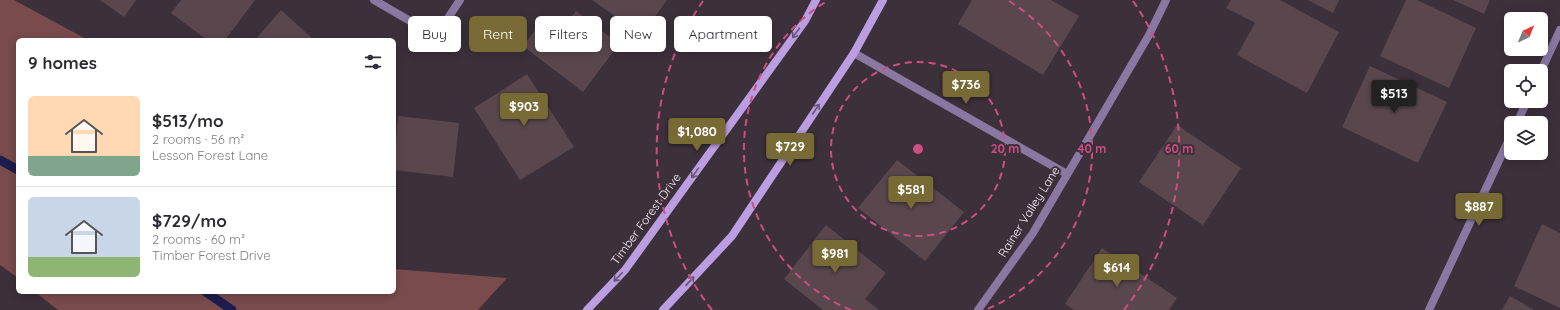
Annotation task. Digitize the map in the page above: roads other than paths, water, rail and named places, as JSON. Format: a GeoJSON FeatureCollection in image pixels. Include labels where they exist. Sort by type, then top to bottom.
{"type":"FeatureCollection","features":[{"type":"Feature","properties":{"kind":"main road","name":"Timber Forest Drive"},"geometry":{"type":"LineString","coordinates":[[587,310],[625,270],[805,21],[816,0]]}},
{"type":"Feature","properties":{"kind":"main road"},"geometry":{"type":"LineString","coordinates":[[664,310],[732,236],[854,53],[883,0]]}},
{"type":"Feature","properties":{"kind":"street"},"geometry":{"type":"LineString","coordinates":[[374,0],[436,36],[460,0]]}},
{"type":"Feature","properties":{"kind":"street","name":"Rainer Valley Lane"},"geometry":{"type":"LineString","coordinates":[[978,310],[1032,232],[1149,35],[1166,0]]}},
{"type":"Feature","properties":{"kind":"street"},"geometry":{"type":"LineString","coordinates":[[1544,64],[1560,30]]}},
{"type":"Feature","properties":{"kind":"street"},"geometry":{"type":"LineString","coordinates":[[854,53],[1067,174]]}},
{"type":"Feature","properties":{"kind":"street"},"geometry":{"type":"LineString","coordinates":[[1429,310],[1504,150]]}},
{"type":"Feature","properties":{"kind":"waterway"},"geometry":{"type":"LineString","coordinates":[[0,160],[16,169]]}},
{"type":"Feature","properties":{"kind":"waterway"},"geometry":{"type":"LineString","coordinates":[[209,294],[232,310]]}}]}
